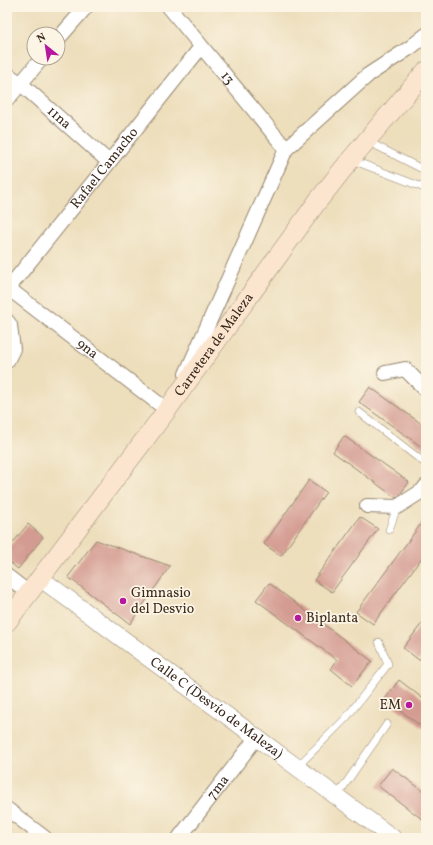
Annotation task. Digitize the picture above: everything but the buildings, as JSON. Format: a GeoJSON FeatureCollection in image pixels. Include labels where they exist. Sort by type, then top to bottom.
{"type":"FeatureCollection","features":[{"type":"Feature","properties":{"kind":"main road","name":"Carretera de Maleza"},"geometry":{"type":"LineString","coordinates":[[7,622],[166,410],[317,202],[351,159],[426,71]]}},
{"type":"Feature","properties":{"kind":"street"},"geometry":{"type":"LineString","coordinates":[[66,30],[86,7]]}},
{"type":"Feature","properties":{"kind":"street","name":"13"},"geometry":{"type":"LineString","coordinates":[[168,7],[286,149]]}},
{"type":"Feature","properties":{"kind":"street"},"geometry":{"type":"LineString","coordinates":[[178,392],[286,149],[368,75],[411,48],[426,35]]}},
{"type":"Feature","properties":{"kind":"street","name":"Rafael Camacho"},"geometry":{"type":"LineString","coordinates":[[8,289],[201,47]]}},
{"type":"Feature","properties":{"kind":"street"},"geometry":{"type":"LineString","coordinates":[[7,100],[35,66]]}},
{"type":"Feature","properties":{"kind":"street","name":"11na"},"geometry":{"type":"LineString","coordinates":[[7,74],[109,162]]}},
{"type":"Feature","properties":{"kind":"street","name":"9na"},"geometry":{"type":"LineString","coordinates":[[8,289],[166,410]]}},
{"type":"Feature","properties":{"kind":"street"},"geometry":{"type":"LineString","coordinates":[[7,321],[10,325],[13,350],[7,361]]}},
{"type":"Feature","properties":{"kind":"street"},"geometry":{"type":"LineString","coordinates":[[384,373],[405,369],[426,390]]}},
{"type":"Feature","properties":{"kind":"street"},"geometry":{"type":"LineString","coordinates":[[367,506],[397,507],[425,490]]}},
{"type":"Feature","properties":{"kind":"street"},"geometry":{"type":"LineString","coordinates":[[7,576],[28,593]]}},
{"type":"Feature","properties":{"kind":"street","name":"Calle C (Desvío de Maleza)"},"geometry":{"type":"LineString","coordinates":[[40,578],[393,838]]}},
{"type":"Feature","properties":{"kind":"street","name":"7ma"},"geometry":{"type":"LineString","coordinates":[[179,838],[257,737]]}},
{"type":"Feature","properties":{"kind":"street"},"geometry":{"type":"LineString","coordinates":[[7,808],[45,838]]}},
{"type":"Feature","properties":{"kind":"lane"},"geometry":{"type":"LineString","coordinates":[[366,141],[426,171]]}},
{"type":"Feature","properties":{"kind":"lane"},"geometry":{"type":"LineString","coordinates":[[351,159],[422,187]]}},
{"type":"Feature","properties":{"kind":"lane"},"geometry":{"type":"LineString","coordinates":[[359,412],[426,464]]}},
{"type":"Feature","properties":{"kind":"lane"},"geometry":{"type":"LineString","coordinates":[[389,530],[397,507]]}},
{"type":"Feature","properties":{"kind":"lane"},"geometry":{"type":"LineString","coordinates":[[297,767],[346,718],[388,664],[380,642]]}},
{"type":"Feature","properties":{"kind":"lane"},"geometry":{"type":"LineString","coordinates":[[336,796],[387,724]]}},
{"type":"Feature","properties":{"kind":"place","name":"Gimnasio del Desvio"},"geometry":{"type":"Point","coordinates":[123,601]}},
{"type":"Feature","properties":{"kind":"place","name":"Biplanta"},"geometry":{"type":"Point","coordinates":[298,618]}},
{"type":"Feature","properties":{"kind":"place","name":"EM"},"geometry":{"type":"Point","coordinates":[409,705]}}]}
